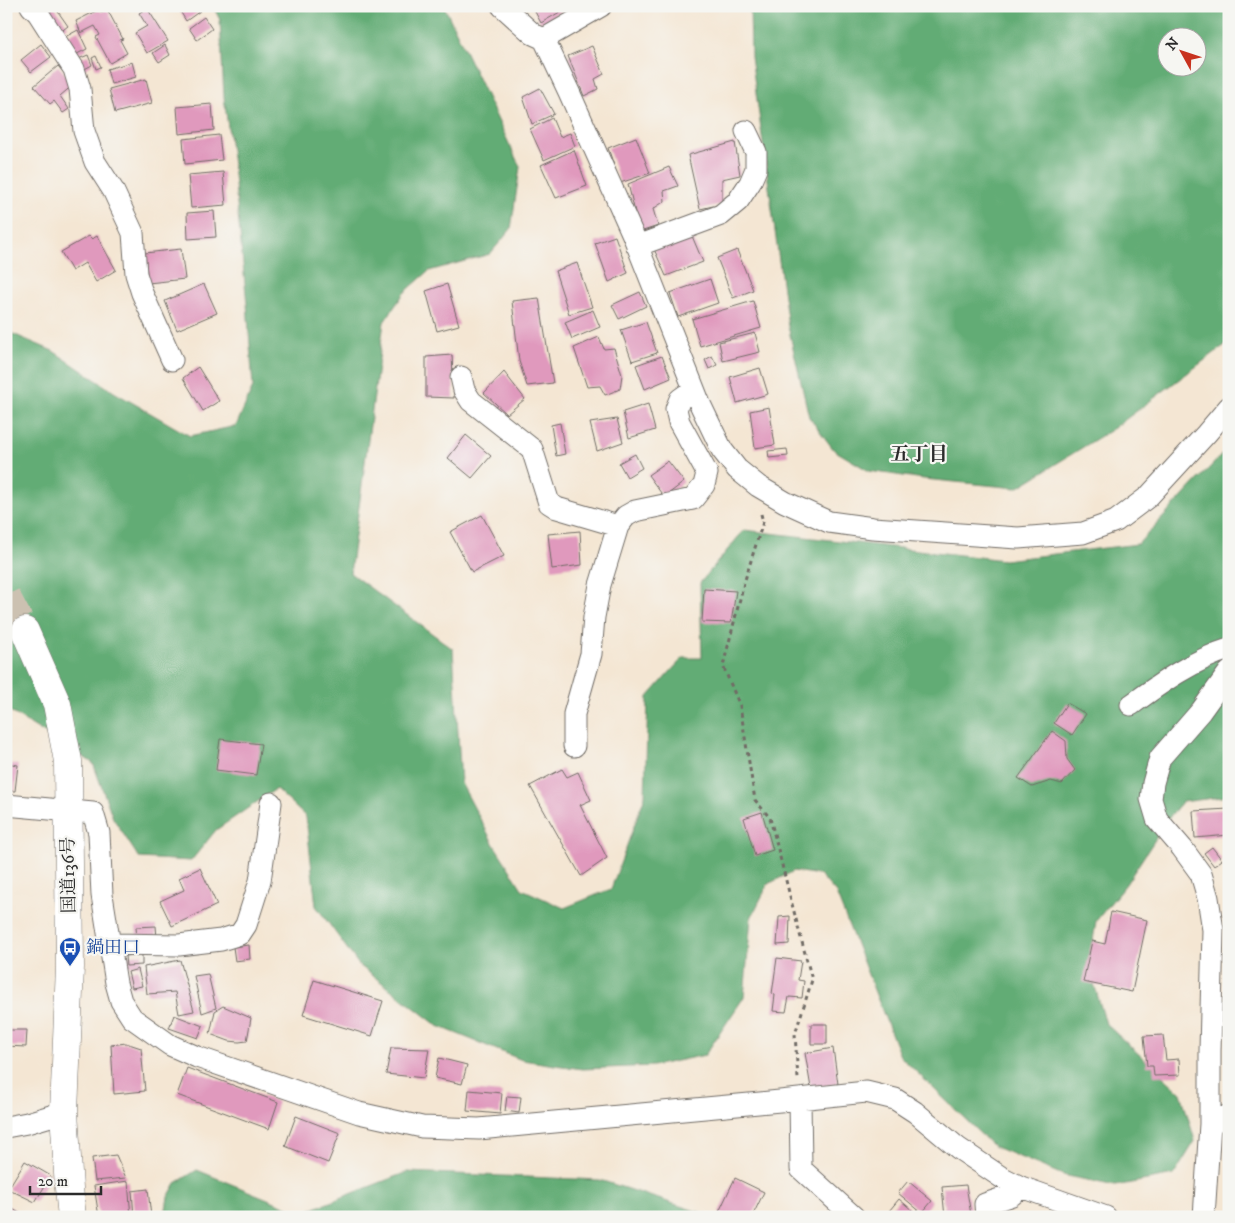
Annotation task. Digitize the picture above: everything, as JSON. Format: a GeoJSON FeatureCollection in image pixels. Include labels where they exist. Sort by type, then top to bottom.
{"type":"FeatureCollection","features":[{"type":"Feature","properties":{"kind":"highway","name":"国道136号"},"geometry":{"type":"LineString","coordinates":[[25,631],[57,704],[68,761],[70,967],[64,1112],[68,1188],[72,1217]]}},
{"type":"Feature","properties":{"kind":"street"},"geometry":{"type":"LineString","coordinates":[[31,6],[38,13],[74,69],[80,89],[84,131],[95,162],[113,190],[133,233],[136,274],[142,293],[172,360]]}},
{"type":"Feature","properties":{"kind":"street"},"geometry":{"type":"LineString","coordinates":[[502,6],[533,34],[544,39],[637,246],[700,404],[722,450],[736,469],[785,502],[829,522],[873,528],[1018,538],[1082,534],[1116,521],[1148,497],[1229,407]]}},
{"type":"Feature","properties":{"kind":"street"},"geometry":{"type":"LineString","coordinates":[[544,39],[601,6]]}},
{"type":"Feature","properties":{"kind":"street"},"geometry":{"type":"LineString","coordinates":[[637,246],[721,215],[738,201],[750,183],[756,169],[756,152],[746,131]]}},
{"type":"Feature","properties":{"kind":"street"},"geometry":{"type":"LineString","coordinates":[[461,377],[464,390],[471,401],[532,449],[549,503],[557,508],[618,526]]}},
{"type":"Feature","properties":{"kind":"street"},"geometry":{"type":"LineString","coordinates":[[574,746],[574,714],[591,654],[594,617],[600,585],[618,526],[626,516],[635,511],[693,499],[704,485],[707,473],[679,422],[676,409],[680,398],[694,389]]}},
{"type":"Feature","properties":{"kind":"street"},"geometry":{"type":"LineString","coordinates":[[1131,705],[1160,684],[1212,654],[1229,649]]}},
{"type":"Feature","properties":{"kind":"street"},"geometry":{"type":"LineString","coordinates":[[1204,1217],[1219,1120],[1210,1051],[1213,930],[1208,898],[1201,874],[1157,819],[1151,799],[1160,758],[1201,711],[1229,672]]}},
{"type":"Feature","properties":{"kind":"street"},"geometry":{"type":"LineString","coordinates":[[110,944],[179,946],[221,940],[240,934],[246,925],[260,881],[271,803]]}},
{"type":"Feature","properties":{"kind":"street"},"geometry":{"type":"LineString","coordinates":[[6,806],[93,813],[99,833],[102,895],[116,983],[121,1002],[132,1018],[170,1045],[197,1057],[360,1113],[422,1127],[479,1129],[866,1092],[895,1100],[915,1112],[958,1148],[1001,1178],[1106,1217]]}},
{"type":"Feature","properties":{"kind":"street"},"geometry":{"type":"LineString","coordinates":[[800,1099],[801,1169],[854,1217]]}},
{"type":"Feature","properties":{"kind":"street"},"geometry":{"type":"LineString","coordinates":[[6,1127],[28,1123],[64,1112]]}},
{"type":"Feature","properties":{"kind":"street"},"geometry":{"type":"LineString","coordinates":[[986,1217],[985,1204],[1012,1195],[1021,1187]]}},
{"type":"Feature","properties":{"kind":"path"},"geometry":{"type":"LineString","coordinates":[[750,480],[763,522],[744,583],[723,666],[740,706],[755,800],[770,818],[812,980],[795,1034],[800,1099]]}},
{"type":"Feature","properties":{"kind":"green space"},"geometry":{"type":"Polygon","coordinates":[[[213,6],[444,6],[520,167],[511,229],[490,254],[429,271],[404,293],[384,322],[350,573],[453,649],[461,783],[493,843],[522,889],[564,908],[611,889],[645,796],[648,697],[683,658],[702,658],[700,583],[744,530],[1004,560],[1138,544],[1229,447],[1229,796],[1182,802],[1171,815],[1126,884],[1096,921],[1089,967],[1106,1024],[1181,1093],[1195,1141],[1174,1175],[1115,1186],[1063,1175],[993,1146],[900,1056],[836,893],[820,875],[794,871],[768,884],[751,918],[744,997],[705,1055],[653,1066],[582,1069],[522,1060],[438,1026],[359,965],[316,906],[306,817],[276,789],[216,830],[191,861],[139,858],[113,818],[93,763],[6,709],[6,331],[53,351],[114,392],[190,436],[236,426],[253,387],[247,304],[224,97],[220,20],[213,6]]]}},
{"type":"Feature","properties":{"kind":"green space"},"geometry":{"type":"Polygon","coordinates":[[[750,6],[1229,6],[1229,342],[1114,428],[1017,488],[924,479],[869,471],[834,450],[809,417],[788,326],[751,56],[750,6]]]}},
{"type":"Feature","properties":{"kind":"green space"},"geometry":{"type":"Polygon","coordinates":[[[197,1170],[302,1213],[407,1172],[600,1180],[714,1217],[166,1217],[168,1197],[176,1183],[197,1170]]]}},
{"type":"Feature","properties":{"kind":"building"},"geometry":{"type":"Polygon","coordinates":[[[40,6],[54,6],[68,26],[59,33],[40,6]]]}},
{"type":"Feature","properties":{"kind":"building"},"geometry":{"type":"Polygon","coordinates":[[[177,6],[197,6],[200,11],[186,21],[177,6]]]}},
{"type":"Feature","properties":{"kind":"building"},"geometry":{"type":"Polygon","coordinates":[[[532,6],[570,6],[541,23],[532,6]]]}},
{"type":"Feature","properties":{"kind":"building"},"geometry":{"type":"Polygon","coordinates":[[[147,8],[168,41],[147,53],[135,33],[147,26],[139,13],[147,8]]]}},
{"type":"Feature","properties":{"kind":"building"},"geometry":{"type":"Polygon","coordinates":[[[100,9],[101,12],[107,9],[123,39],[120,40],[127,53],[110,63],[96,37],[100,35],[95,26],[81,33],[76,21],[100,9]]]}},
{"type":"Feature","properties":{"kind":"building"},"geometry":{"type":"Polygon","coordinates":[[[204,17],[212,29],[197,40],[189,28],[204,17]]]}},
{"type":"Feature","properties":{"kind":"building"},"geometry":{"type":"Polygon","coordinates":[[[78,30],[87,49],[73,56],[63,38],[78,30]]]}},
{"type":"Feature","properties":{"kind":"building"},"geometry":{"type":"Polygon","coordinates":[[[41,44],[51,57],[31,72],[21,60],[41,44]]]}},
{"type":"Feature","properties":{"kind":"building"},"geometry":{"type":"Polygon","coordinates":[[[165,45],[170,55],[159,62],[153,53],[165,45]]]}},
{"type":"Feature","properties":{"kind":"building"},"geometry":{"type":"Polygon","coordinates":[[[592,46],[604,74],[595,79],[598,89],[584,96],[568,56],[592,46]]]}},
{"type":"Feature","properties":{"kind":"building"},"geometry":{"type":"Polygon","coordinates":[[[88,55],[92,65],[81,71],[76,60],[88,55]]]}},
{"type":"Feature","properties":{"kind":"building"},"geometry":{"type":"Polygon","coordinates":[[[96,56],[101,67],[96,69],[92,58],[96,56]]]}},
{"type":"Feature","properties":{"kind":"building"},"geometry":{"type":"Polygon","coordinates":[[[132,62],[136,77],[111,84],[107,69],[132,62]]]}},
{"type":"Feature","properties":{"kind":"building"},"geometry":{"type":"Polygon","coordinates":[[[58,66],[74,84],[60,96],[69,109],[63,113],[54,101],[50,104],[34,86],[58,66]]]}},
{"type":"Feature","properties":{"kind":"building"},"geometry":{"type":"Polygon","coordinates":[[[146,79],[152,103],[115,113],[109,89],[146,79]]]}},
{"type":"Feature","properties":{"kind":"building"},"geometry":{"type":"Polygon","coordinates":[[[540,88],[554,114],[532,124],[523,97],[540,88]]]}},
{"type":"Feature","properties":{"kind":"building"},"geometry":{"type":"Polygon","coordinates":[[[212,104],[214,130],[179,134],[177,107],[212,104]]]}},
{"type":"Feature","properties":{"kind":"building"},"geometry":{"type":"Polygon","coordinates":[[[552,118],[560,137],[570,133],[575,146],[544,160],[530,129],[552,118]]]}},
{"type":"Feature","properties":{"kind":"building"},"geometry":{"type":"Polygon","coordinates":[[[219,135],[222,160],[185,164],[183,139],[219,135]]]}},
{"type":"Feature","properties":{"kind":"building"},"geometry":{"type":"Polygon","coordinates":[[[636,137],[650,173],[620,183],[608,148],[636,137]]]}},
{"type":"Feature","properties":{"kind":"building"},"geometry":{"type":"Polygon","coordinates":[[[735,142],[740,175],[722,179],[722,204],[700,209],[688,155],[735,142]]]}},
{"type":"Feature","properties":{"kind":"building"},"geometry":{"type":"Polygon","coordinates":[[[574,150],[587,186],[556,198],[541,165],[574,150]]]}},
{"type":"Feature","properties":{"kind":"building"},"geometry":{"type":"Polygon","coordinates":[[[669,167],[678,186],[664,191],[665,201],[653,209],[658,226],[640,232],[628,184],[669,167]]]}},
{"type":"Feature","properties":{"kind":"building"},"geometry":{"type":"Polygon","coordinates":[[[223,172],[226,205],[191,208],[188,175],[223,172]]]}},
{"type":"Feature","properties":{"kind":"building"},"geometry":{"type":"Polygon","coordinates":[[[214,211],[216,237],[188,239],[187,213],[214,211]]]}},
{"type":"Feature","properties":{"kind":"building"},"geometry":{"type":"Polygon","coordinates":[[[89,236],[92,239],[97,236],[116,270],[96,282],[85,263],[72,271],[61,252],[89,236]]]}},
{"type":"Feature","properties":{"kind":"building"},"geometry":{"type":"Polygon","coordinates":[[[615,236],[628,273],[609,282],[595,243],[615,236]]]}},
{"type":"Feature","properties":{"kind":"building"},"geometry":{"type":"Polygon","coordinates":[[[692,236],[703,262],[666,276],[654,249],[692,236]]]}},
{"type":"Feature","properties":{"kind":"building"},"geometry":{"type":"Polygon","coordinates":[[[181,249],[185,279],[148,283],[145,253],[181,249]]]}},
{"type":"Feature","properties":{"kind":"building"},"geometry":{"type":"Polygon","coordinates":[[[737,250],[753,290],[733,298],[717,258],[737,250]]]}},
{"type":"Feature","properties":{"kind":"building"},"geometry":{"type":"Polygon","coordinates":[[[577,263],[592,307],[569,314],[555,271],[577,263]]]}},
{"type":"Feature","properties":{"kind":"building"},"geometry":{"type":"Polygon","coordinates":[[[710,279],[718,303],[678,317],[670,293],[710,279]]]}},
{"type":"Feature","properties":{"kind":"building"},"geometry":{"type":"Polygon","coordinates":[[[204,284],[217,313],[177,330],[165,301],[204,284]]]}},
{"type":"Feature","properties":{"kind":"building"},"geometry":{"type":"Polygon","coordinates":[[[447,284],[459,325],[437,331],[426,291],[447,284]]]}},
{"type":"Feature","properties":{"kind":"building"},"geometry":{"type":"Polygon","coordinates":[[[640,292],[646,306],[619,319],[612,305],[640,292]]]}},
{"type":"Feature","properties":{"kind":"building"},"geometry":{"type":"Polygon","coordinates":[[[539,298],[553,383],[527,386],[519,361],[512,301],[539,298]]]}},
{"type":"Feature","properties":{"kind":"building"},"geometry":{"type":"Polygon","coordinates":[[[753,301],[761,328],[700,346],[692,319],[753,301]]]}},
{"type":"Feature","properties":{"kind":"building"},"geometry":{"type":"Polygon","coordinates":[[[593,310],[600,327],[572,339],[565,322],[593,310]]]}},
{"type":"Feature","properties":{"kind":"building"},"geometry":{"type":"Polygon","coordinates":[[[646,322],[657,353],[632,361],[621,330],[646,322]]]}},
{"type":"Feature","properties":{"kind":"building"},"geometry":{"type":"Polygon","coordinates":[[[755,333],[760,352],[723,361],[719,342],[755,333]]]}},
{"type":"Feature","properties":{"kind":"building"},"geometry":{"type":"Polygon","coordinates":[[[599,337],[604,349],[614,348],[622,375],[620,389],[605,395],[600,386],[587,387],[574,348],[599,337]]]}},
{"type":"Feature","properties":{"kind":"building"},"geometry":{"type":"Polygon","coordinates":[[[452,355],[454,398],[426,397],[426,357],[452,355]]]}},
{"type":"Feature","properties":{"kind":"building"},"geometry":{"type":"Polygon","coordinates":[[[662,356],[671,378],[645,389],[636,365],[662,356]]]}},
{"type":"Feature","properties":{"kind":"building"},"geometry":{"type":"Polygon","coordinates":[[[712,356],[717,365],[709,369],[705,360],[712,356]]]}},
{"type":"Feature","properties":{"kind":"building"},"geometry":{"type":"Polygon","coordinates":[[[198,367],[219,401],[203,411],[183,378],[198,367]]]}},
{"type":"Feature","properties":{"kind":"building"},"geometry":{"type":"Polygon","coordinates":[[[760,368],[768,394],[737,403],[730,377],[760,368]]]}},
{"type":"Feature","properties":{"kind":"building"},"geometry":{"type":"Polygon","coordinates":[[[504,372],[525,399],[507,414],[484,393],[504,372]]]}},
{"type":"Feature","properties":{"kind":"building"},"geometry":{"type":"Polygon","coordinates":[[[648,404],[655,430],[629,438],[623,412],[648,404]]]}},
{"type":"Feature","properties":{"kind":"building"},"geometry":{"type":"Polygon","coordinates":[[[769,407],[775,445],[755,448],[750,411],[769,407]]]}},
{"type":"Feature","properties":{"kind":"building"},"geometry":{"type":"Polygon","coordinates":[[[617,419],[623,442],[597,451],[590,423],[617,419]]]}},
{"type":"Feature","properties":{"kind":"building"},"geometry":{"type":"Polygon","coordinates":[[[560,423],[565,454],[556,456],[551,425],[560,423]]]}},
{"type":"Feature","properties":{"kind":"building"},"geometry":{"type":"Polygon","coordinates":[[[466,435],[491,456],[472,478],[448,458],[466,435]]]}},
{"type":"Feature","properties":{"kind":"building"},"geometry":{"type":"Polygon","coordinates":[[[787,449],[788,456],[769,458],[768,451],[787,449]]]}},
{"type":"Feature","properties":{"kind":"building"},"geometry":{"type":"Polygon","coordinates":[[[635,454],[642,468],[627,477],[619,463],[635,454]]]}},
{"type":"Feature","properties":{"kind":"building"},"geometry":{"type":"Polygon","coordinates":[[[668,461],[684,482],[664,497],[648,475],[668,461]]]}},
{"type":"Feature","properties":{"kind":"building"},"geometry":{"type":"Polygon","coordinates":[[[482,515],[504,556],[472,572],[450,532],[482,515]]]}},
{"type":"Feature","properties":{"kind":"building"},"geometry":{"type":"Polygon","coordinates":[[[580,531],[582,565],[552,569],[548,534],[580,531]]]}},
{"type":"Feature","properties":{"kind":"building"},"geometry":{"type":"Polygon","coordinates":[[[704,589],[736,591],[731,623],[702,622],[704,589]]]}},
{"type":"Feature","properties":{"kind":"building"},"geometry":{"type":"Polygon","coordinates":[[[1067,703],[1086,714],[1072,735],[1054,723],[1067,703]]]}},
{"type":"Feature","properties":{"kind":"building"},"geometry":{"type":"Polygon","coordinates":[[[1052,731],[1066,741],[1067,759],[1075,770],[1062,784],[1051,781],[1032,787],[1018,778],[1052,731]]]}},
{"type":"Feature","properties":{"kind":"building"},"geometry":{"type":"Polygon","coordinates":[[[220,739],[261,744],[256,775],[216,770],[220,739]]]}},
{"type":"Feature","properties":{"kind":"building"},"geometry":{"type":"Polygon","coordinates":[[[6,763],[18,765],[15,791],[6,791],[6,763]]]}},
{"type":"Feature","properties":{"kind":"building"},"geometry":{"type":"Polygon","coordinates":[[[562,769],[567,777],[578,772],[591,800],[580,805],[607,858],[581,876],[530,786],[562,769]]]}},
{"type":"Feature","properties":{"kind":"building"},"geometry":{"type":"Polygon","coordinates":[[[1229,809],[1229,835],[1195,838],[1193,811],[1229,809]]]}},
{"type":"Feature","properties":{"kind":"building"},"geometry":{"type":"Polygon","coordinates":[[[762,812],[773,850],[755,856],[744,818],[762,812]]]}},
{"type":"Feature","properties":{"kind":"building"},"geometry":{"type":"Polygon","coordinates":[[[1212,847],[1222,860],[1214,866],[1204,853],[1212,847]]]}},
{"type":"Feature","properties":{"kind":"building"},"geometry":{"type":"Polygon","coordinates":[[[200,868],[217,905],[172,926],[160,901],[184,890],[179,878],[200,868]]]}},
{"type":"Feature","properties":{"kind":"building"},"geometry":{"type":"Polygon","coordinates":[[[1111,912],[1147,920],[1132,992],[1083,982],[1092,941],[1105,944],[1111,912]]]}},
{"type":"Feature","properties":{"kind":"building"},"geometry":{"type":"Polygon","coordinates":[[[790,916],[789,944],[777,945],[779,917],[790,916]]]}},
{"type":"Feature","properties":{"kind":"building"},"geometry":{"type":"Polygon","coordinates":[[[156,926],[157,938],[137,939],[136,927],[156,926]]]}},
{"type":"Feature","properties":{"kind":"building"},"geometry":{"type":"Polygon","coordinates":[[[249,945],[250,959],[235,961],[233,947],[249,945]]]}},
{"type":"Feature","properties":{"kind":"building"},"geometry":{"type":"Polygon","coordinates":[[[142,954],[142,965],[126,966],[125,956],[142,954]]]}},
{"type":"Feature","properties":{"kind":"building"},"geometry":{"type":"Polygon","coordinates":[[[777,958],[801,961],[798,980],[804,981],[802,998],[789,997],[786,1012],[773,1011],[775,995],[772,994],[777,958]]]}},
{"type":"Feature","properties":{"kind":"building"},"geometry":{"type":"Polygon","coordinates":[[[180,960],[194,1011],[179,1014],[175,992],[147,994],[144,967],[180,960]]]}},
{"type":"Feature","properties":{"kind":"building"},"geometry":{"type":"Polygon","coordinates":[[[138,969],[142,986],[132,988],[128,972],[138,969]]]}},
{"type":"Feature","properties":{"kind":"building"},"geometry":{"type":"Polygon","coordinates":[[[208,974],[216,1008],[202,1013],[194,976],[208,974]]]}},
{"type":"Feature","properties":{"kind":"building"},"geometry":{"type":"Polygon","coordinates":[[[314,980],[383,1001],[372,1036],[303,1015],[314,980]]]}},
{"type":"Feature","properties":{"kind":"building"},"geometry":{"type":"Polygon","coordinates":[[[223,1006],[251,1018],[247,1041],[229,1041],[210,1034],[215,1011],[223,1006]]]}},
{"type":"Feature","properties":{"kind":"building"},"geometry":{"type":"Polygon","coordinates":[[[174,1015],[203,1026],[198,1038],[169,1028],[174,1015]]]}},
{"type":"Feature","properties":{"kind":"building"},"geometry":{"type":"Polygon","coordinates":[[[811,1024],[827,1024],[827,1044],[811,1044],[811,1024]]]}},
{"type":"Feature","properties":{"kind":"building"},"geometry":{"type":"Polygon","coordinates":[[[6,1030],[27,1030],[26,1047],[6,1046],[6,1030]]]}},
{"type":"Feature","properties":{"kind":"building"},"geometry":{"type":"Polygon","coordinates":[[[1163,1035],[1166,1060],[1179,1059],[1180,1075],[1154,1076],[1153,1066],[1147,1066],[1144,1036],[1163,1035]]]}},
{"type":"Feature","properties":{"kind":"building"},"geometry":{"type":"Polygon","coordinates":[[[126,1043],[141,1048],[145,1091],[114,1094],[111,1045],[126,1043]]]}},
{"type":"Feature","properties":{"kind":"building"},"geometry":{"type":"Polygon","coordinates":[[[391,1048],[429,1049],[424,1078],[386,1074],[391,1048]]]}},
{"type":"Feature","properties":{"kind":"building"},"geometry":{"type":"Polygon","coordinates":[[[833,1048],[838,1084],[811,1088],[805,1053],[833,1048]]]}},
{"type":"Feature","properties":{"kind":"building"},"geometry":{"type":"Polygon","coordinates":[[[439,1058],[467,1065],[462,1084],[435,1078],[439,1058]]]}},
{"type":"Feature","properties":{"kind":"building"},"geometry":{"type":"Polygon","coordinates":[[[187,1068],[278,1102],[269,1129],[177,1095],[187,1068]]]}},
{"type":"Feature","properties":{"kind":"building"},"geometry":{"type":"Polygon","coordinates":[[[469,1090],[502,1093],[500,1114],[467,1111],[469,1090]]]}},
{"type":"Feature","properties":{"kind":"building"},"geometry":{"type":"Polygon","coordinates":[[[507,1096],[521,1097],[519,1113],[505,1111],[507,1096]]]}},
{"type":"Feature","properties":{"kind":"building"},"geometry":{"type":"Polygon","coordinates":[[[296,1116],[340,1133],[328,1163],[285,1146],[296,1116]]]}},
{"type":"Feature","properties":{"kind":"building"},"geometry":{"type":"Polygon","coordinates":[[[116,1155],[126,1178],[95,1181],[92,1158],[116,1155]]]}},
{"type":"Feature","properties":{"kind":"building"},"geometry":{"type":"Polygon","coordinates":[[[25,1161],[51,1176],[35,1202],[8,1189],[25,1161]]]}},
{"type":"Feature","properties":{"kind":"building"},"geometry":{"type":"Polygon","coordinates":[[[735,1178],[764,1192],[752,1217],[729,1217],[719,1212],[735,1178]]]}},
{"type":"Feature","properties":{"kind":"building"},"geometry":{"type":"Polygon","coordinates":[[[128,1181],[131,1217],[99,1217],[94,1186],[128,1181]]]}},
{"type":"Feature","properties":{"kind":"building"},"geometry":{"type":"Polygon","coordinates":[[[908,1181],[932,1201],[922,1213],[898,1193],[908,1181]]]}},
{"type":"Feature","properties":{"kind":"building"},"geometry":{"type":"Polygon","coordinates":[[[966,1185],[971,1215],[945,1217],[942,1187],[966,1185]]]}},
{"type":"Feature","properties":{"kind":"building"},"geometry":{"type":"Polygon","coordinates":[[[148,1189],[151,1217],[134,1217],[132,1191],[148,1189]]]}},
{"type":"Feature","properties":{"kind":"building"},"geometry":{"type":"Polygon","coordinates":[[[899,1199],[920,1217],[884,1217],[899,1199]]]}},
{"type":"Feature","properties":{"kind":"building"},"geometry":{"type":"Polygon","coordinates":[[[6,1205],[26,1217],[6,1217],[6,1205]]]}},
{"type":"Feature","properties":{"kind":"tunnel"},"geometry":{"type":"LineString","coordinates":[[6,596],[25,631]]}},
{"type":"Feature","properties":{"kind":"place","name":"鍋田口"},"geometry":{"type":"Point","coordinates":[70,967]}},
{"type":"Feature","properties":{"kind":"district","name":"五丁目"},"geometry":{"type":"Point","coordinates":[919,454]}}]}
